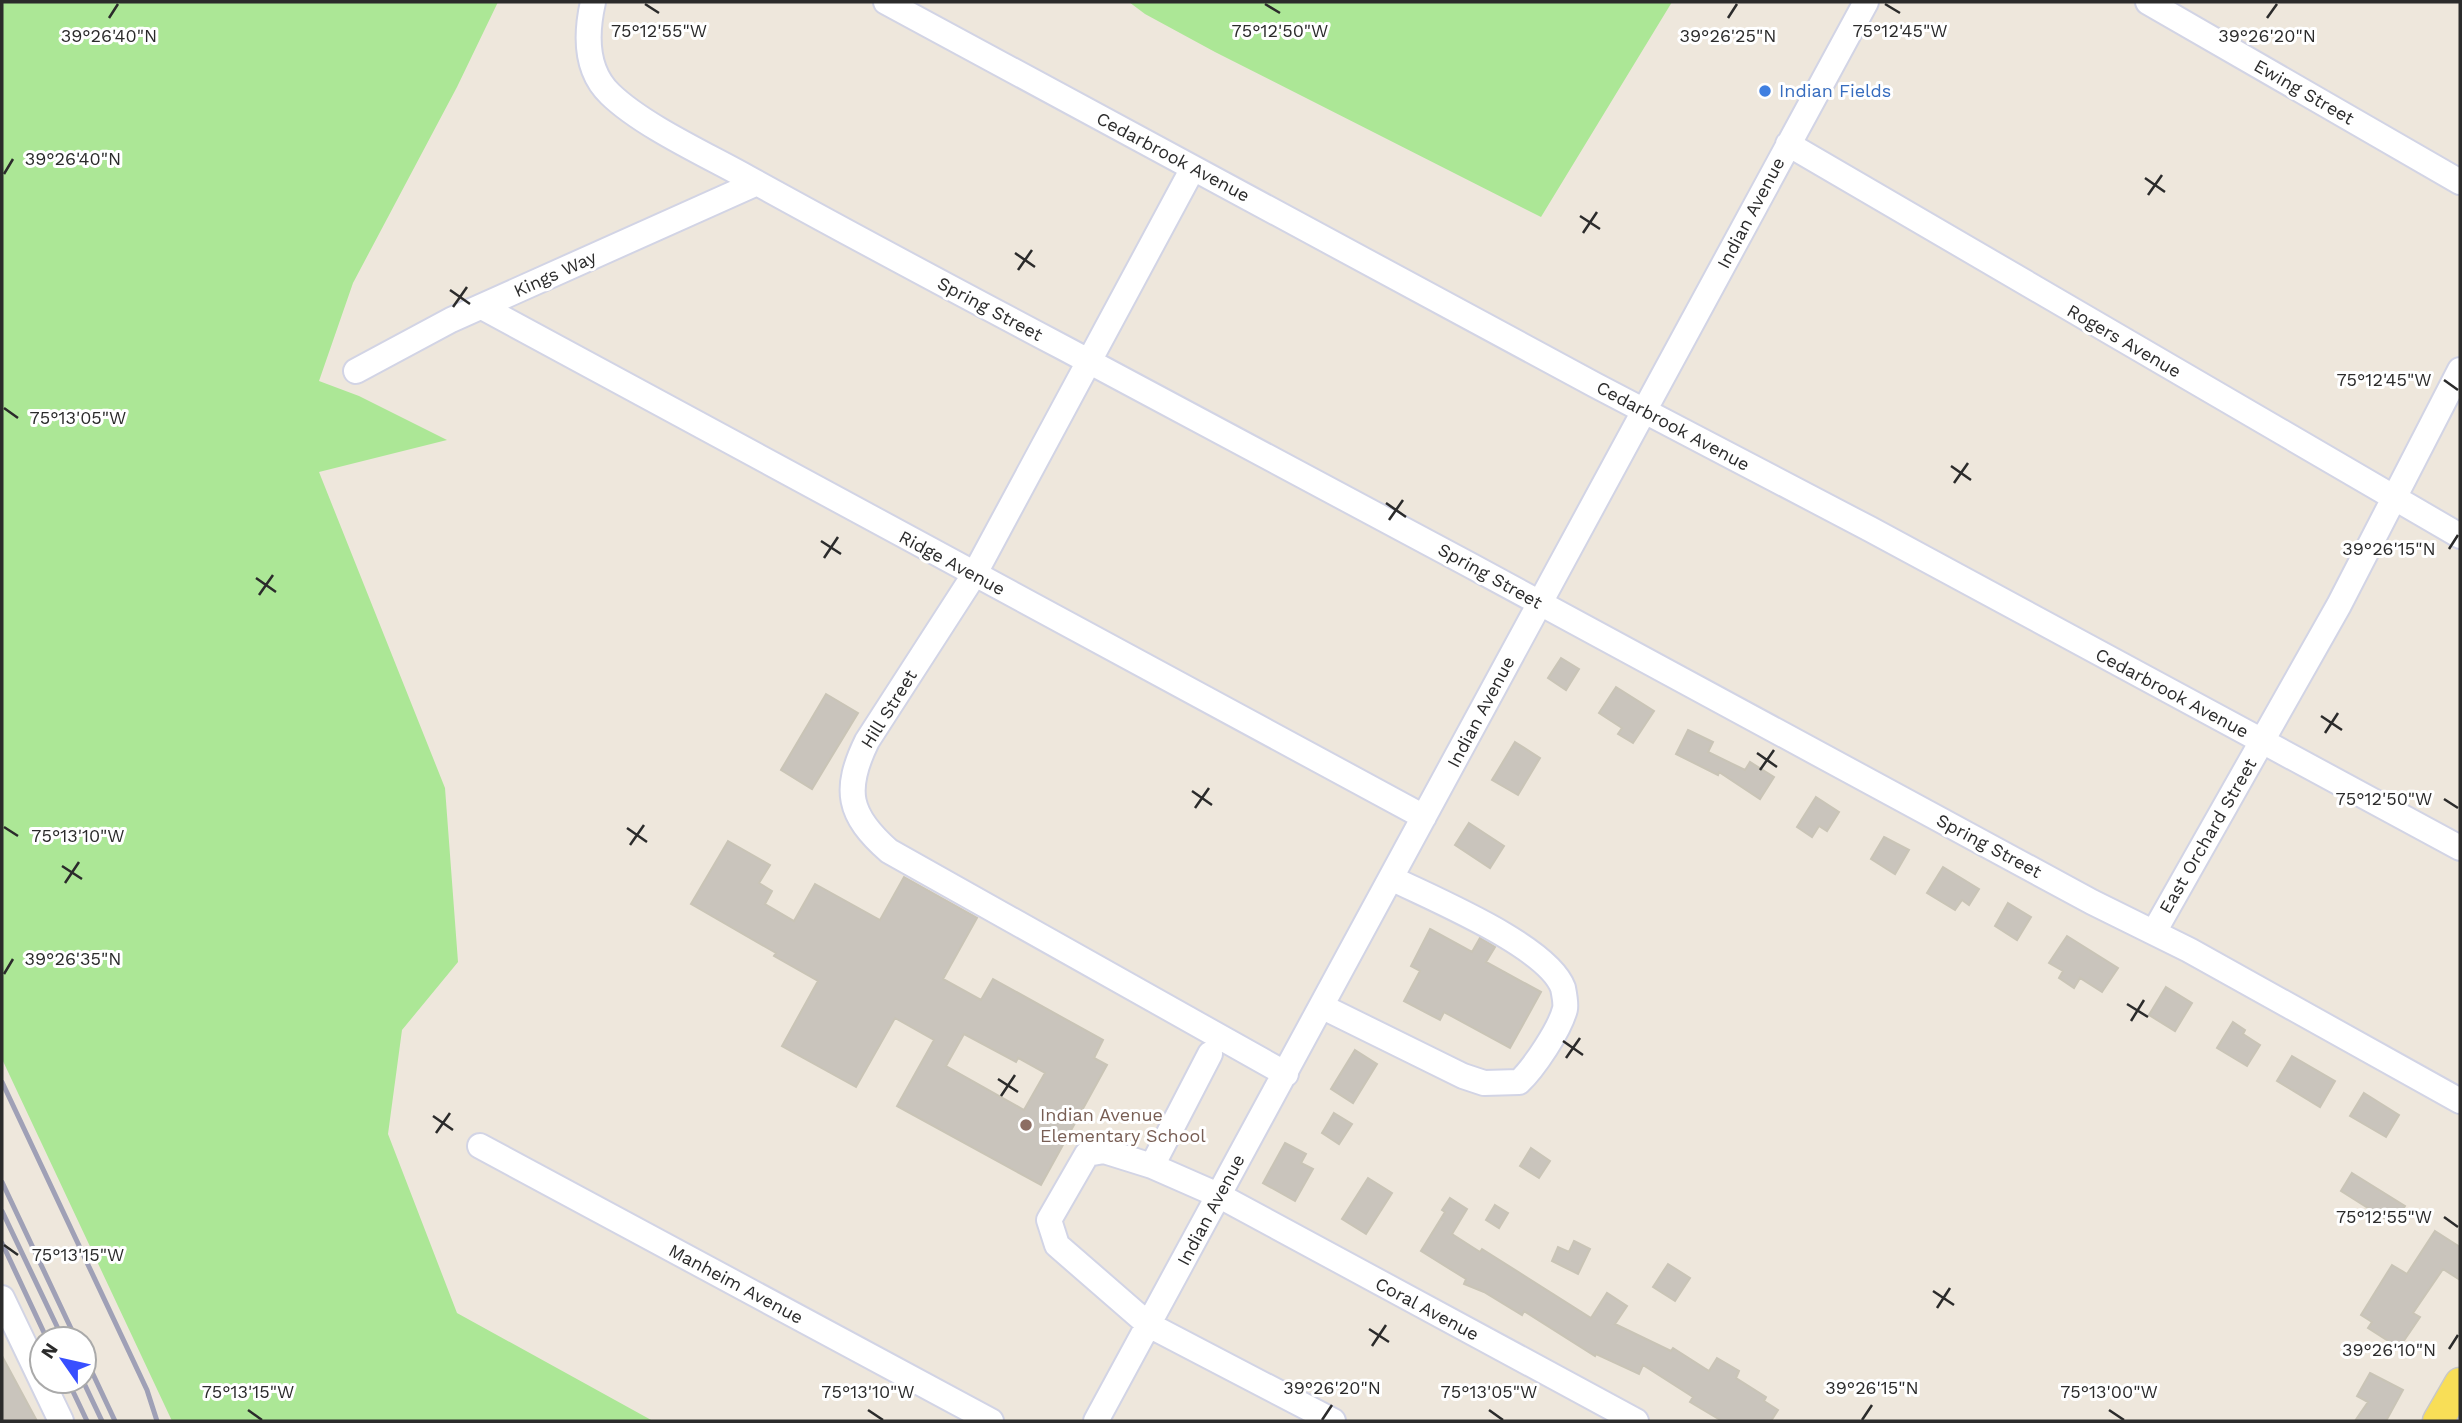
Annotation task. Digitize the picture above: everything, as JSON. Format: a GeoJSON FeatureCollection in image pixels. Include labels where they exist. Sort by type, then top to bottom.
{"type":"FeatureCollection","features":[{"type":"Feature","properties":{"kind":"main road"},"geometry":{"type":"LineString","coordinates":[[2438,1421],[2460,1383]]}},
{"type":"Feature","properties":{"kind":"street","name":"Spring Street"},"geometry":{"type":"LineString","coordinates":[[593,2],[587,42],[592,64],[602,86],[632,112],[757,183],[2092,902],[2154,932],[2460,1101]]}},
{"type":"Feature","properties":{"kind":"street","name":"Cedarbrook Avenue"},"geometry":{"type":"LineString","coordinates":[[886,2],[2460,848]]}},
{"type":"Feature","properties":{"kind":"street","name":"Indian Avenue"},"geometry":{"type":"LineString","coordinates":[[1096,1421],[1866,2]]}},
{"type":"Feature","properties":{"kind":"street","name":"Ewing Street"},"geometry":{"type":"LineString","coordinates":[[2148,2],[2460,181]]}},
{"type":"Feature","properties":{"kind":"street","name":"Rogers Avenue"},"geometry":{"type":"LineString","coordinates":[[1788,145],[2460,536]]}},
{"type":"Feature","properties":{"kind":"street","name":"Hill Street"},"geometry":{"type":"LineString","coordinates":[[1193,168],[974,575],[867,741],[856,762],[852,799],[870,835],[889,851],[1286,1074]]}},
{"type":"Feature","properties":{"kind":"street","name":"Kings Way"},"geometry":{"type":"LineString","coordinates":[[356,370],[450,320],[757,183]]}},
{"type":"Feature","properties":{"kind":"street","name":"Ridge Avenue"},"geometry":{"type":"LineString","coordinates":[[482,307],[1424,817]]}},
{"type":"Feature","properties":{"kind":"street","name":"East Orchard Street"},"geometry":{"type":"LineString","coordinates":[[2154,932],[2339,605],[2460,370]]}},
{"type":"Feature","properties":{"kind":"street"},"geometry":{"type":"LineString","coordinates":[[1322,1007],[1463,1076],[1484,1083],[1519,1082],[1529,1073],[1549,1041],[1565,1008],[1563,987],[1552,970],[1505,935],[1391,878]]}},
{"type":"Feature","properties":{"kind":"street"},"geometry":{"type":"LineString","coordinates":[[1152,1166],[1210,1054]]}},
{"type":"Feature","properties":{"kind":"street","name":"Manheim Avenue"},"geometry":{"type":"LineString","coordinates":[[480,1146],[991,1421]]}},
{"type":"Feature","properties":{"kind":"street","name":"Coral Avenue"},"geometry":{"type":"LineString","coordinates":[[1149,1325],[1057,1245],[1049,1220],[1087,1154],[1104,1151],[1152,1166],[1218,1195],[1636,1421]]}},
{"type":"Feature","properties":{"kind":"street"},"geometry":{"type":"LineString","coordinates":[[2,1298],[61,1421]]}},
{"type":"Feature","properties":{"kind":"street"},"geometry":{"type":"LineString","coordinates":[[1149,1325],[1334,1421]]}},
{"type":"Feature","properties":{"kind":"green space"},"geometry":{"type":"Polygon","coordinates":[[[2,2],[498,2],[457,87],[353,283],[319,381],[359,396],[447,440],[319,472],[445,788],[458,962],[402,1030],[388,1134],[457,1313],[653,1421],[172,1421],[2,1059],[2,2]]]}},
{"type":"Feature","properties":{"kind":"green space"},"geometry":{"type":"Polygon","coordinates":[[[1129,2],[1672,2],[1541,217],[1215,52],[1145,14],[1129,2]]]}},
{"type":"Feature","properties":{"kind":"building"},"geometry":{"type":"Polygon","coordinates":[[[1561,658],[1579,669],[1566,690],[1548,678],[1561,658]]]}},
{"type":"Feature","properties":{"kind":"building"},"geometry":{"type":"Polygon","coordinates":[[[1616,687],[1654,711],[1633,743],[1618,734],[1622,728],[1599,713],[1616,687]]]}},
{"type":"Feature","properties":{"kind":"building"},"geometry":{"type":"Polygon","coordinates":[[[826,694],[858,713],[812,789],[781,770],[826,694]]]}},
{"type":"Feature","properties":{"kind":"building"},"geometry":{"type":"Polygon","coordinates":[[[1688,730],[1713,742],[1708,752],[1745,770],[1750,762],[1774,777],[1760,799],[1719,772],[1718,775],[1676,754],[1688,730]]]}},
{"type":"Feature","properties":{"kind":"building"},"geometry":{"type":"Polygon","coordinates":[[[1515,742],[1540,758],[1518,795],[1492,780],[1515,742]]]}},
{"type":"Feature","properties":{"kind":"building"},"geometry":{"type":"Polygon","coordinates":[[[1816,797],[1839,812],[1827,831],[1819,826],[1812,837],[1797,827],[1816,797]]]}},
{"type":"Feature","properties":{"kind":"building"},"geometry":{"type":"Polygon","coordinates":[[[1469,823],[1504,846],[1490,868],[1455,845],[1469,823]]]}},
{"type":"Feature","properties":{"kind":"building"},"geometry":{"type":"Polygon","coordinates":[[[1884,837],[1909,850],[1895,874],[1871,859],[1884,837]]]}},
{"type":"Feature","properties":{"kind":"building"},"geometry":{"type":"Polygon","coordinates":[[[728,841],[770,865],[759,883],[772,891],[765,904],[794,921],[815,884],[880,920],[904,877],[977,918],[943,979],[981,1000],[993,979],[1103,1040],[1094,1058],[1107,1065],[1041,1185],[897,1106],[934,1040],[895,1018],[856,1087],[782,1046],[818,981],[774,956],[776,953],[691,904],[728,841]],[[964,1034],[946,1066],[1024,1110],[1045,1073],[1018,1058],[1016,1062],[964,1034]]]}},
{"type":"Feature","properties":{"kind":"building"},"geometry":{"type":"Polygon","coordinates":[[[1943,867],[1979,889],[1969,905],[1962,900],[1955,910],[1927,893],[1943,867]]]}},
{"type":"Feature","properties":{"kind":"building"},"geometry":{"type":"Polygon","coordinates":[[[2008,903],[2031,917],[2017,940],[1995,926],[2008,903]]]}},
{"type":"Feature","properties":{"kind":"building"},"geometry":{"type":"Polygon","coordinates":[[[1430,929],[1472,952],[1480,938],[1495,947],[1486,962],[1541,992],[1510,1048],[1444,1012],[1440,1020],[1404,1001],[1420,971],[1411,966],[1430,929]]]}},
{"type":"Feature","properties":{"kind":"building"},"geometry":{"type":"Polygon","coordinates":[[[2067,936],[2118,968],[2102,992],[2080,978],[2074,988],[2059,978],[2063,971],[2049,963],[2067,936]]]}},
{"type":"Feature","properties":{"kind":"building"},"geometry":{"type":"Polygon","coordinates":[[[2166,987],[2192,1003],[2175,1031],[2149,1015],[2166,987]]]}},
{"type":"Feature","properties":{"kind":"building"},"geometry":{"type":"Polygon","coordinates":[[[2233,1022],[2245,1030],[2243,1034],[2260,1045],[2247,1066],[2217,1048],[2233,1022]]]}},
{"type":"Feature","properties":{"kind":"building"},"geometry":{"type":"Polygon","coordinates":[[[1355,1050],[1377,1064],[1353,1103],[1331,1089],[1355,1050]]]}},
{"type":"Feature","properties":{"kind":"building"},"geometry":{"type":"Polygon","coordinates":[[[2292,1056],[2335,1081],[2320,1107],[2277,1081],[2292,1056]]]}},
{"type":"Feature","properties":{"kind":"building"},"geometry":{"type":"Polygon","coordinates":[[[2364,1093],[2399,1115],[2386,1137],[2350,1116],[2364,1093]]]}},
{"type":"Feature","properties":{"kind":"building"},"geometry":{"type":"Polygon","coordinates":[[[1334,1113],[1352,1124],[1339,1144],[1322,1133],[1334,1113]]]}},
{"type":"Feature","properties":{"kind":"building"},"geometry":{"type":"Polygon","coordinates":[[[1285,1143],[1306,1154],[1301,1163],[1313,1169],[1295,1201],[1263,1183],[1285,1143]]]}},
{"type":"Feature","properties":{"kind":"building"},"geometry":{"type":"Polygon","coordinates":[[[1531,1148],[1550,1161],[1539,1178],[1520,1166],[1531,1148]]]}},
{"type":"Feature","properties":{"kind":"building"},"geometry":{"type":"Polygon","coordinates":[[[2352,1173],[2405,1206],[2393,1224],[2341,1191],[2352,1173]]]}},
{"type":"Feature","properties":{"kind":"building"},"geometry":{"type":"Polygon","coordinates":[[[1368,1178],[1392,1193],[1366,1234],[1342,1219],[1368,1178]]]}},
{"type":"Feature","properties":{"kind":"building"},"geometry":{"type":"Polygon","coordinates":[[[1450,1198],[1467,1209],[1452,1234],[1480,1252],[1482,1249],[1591,1318],[1607,1293],[1627,1306],[1615,1324],[1671,1351],[1673,1348],[1709,1371],[1717,1358],[1739,1371],[1736,1378],[1766,1397],[1764,1401],[1778,1410],[1771,1421],[1722,1421],[1690,1402],[1693,1397],[1643,1365],[1639,1374],[1596,1354],[1595,1356],[1524,1311],[1522,1315],[1484,1292],[1464,1284],[1466,1279],[1421,1251],[1445,1212],[1442,1210],[1450,1198]]]}},
{"type":"Feature","properties":{"kind":"building"},"geometry":{"type":"Polygon","coordinates":[[[1495,1205],[1508,1213],[1499,1228],[1486,1220],[1495,1205]]]}},
{"type":"Feature","properties":{"kind":"building"},"geometry":{"type":"Polygon","coordinates":[[[2435,1231],[2460,1247],[2460,1280],[2443,1269],[2413,1313],[2420,1317],[2399,1348],[2368,1328],[2372,1322],[2361,1315],[2392,1265],[2407,1274],[2435,1231]]]}},
{"type":"Feature","properties":{"kind":"building"},"geometry":{"type":"Polygon","coordinates":[[[1574,1241],[1590,1249],[1578,1274],[1552,1261],[1558,1247],[1569,1252],[1574,1241]]]}},
{"type":"Feature","properties":{"kind":"building"},"geometry":{"type":"Polygon","coordinates":[[[1668,1264],[1690,1278],[1675,1301],[1653,1287],[1668,1264]]]}},
{"type":"Feature","properties":{"kind":"building"},"geometry":{"type":"Polygon","coordinates":[[[2,1356],[37,1421],[2,1421],[2,1356]]]}},
{"type":"Feature","properties":{"kind":"building"},"geometry":{"type":"Polygon","coordinates":[[[2370,1373],[2403,1390],[2386,1421],[2355,1421],[2368,1402],[2357,1396],[2370,1373]]]}},
{"type":"Feature","properties":{"kind":"railway"},"geometry":{"type":"LineString","coordinates":[[2,1082],[147,1390],[157,1421]]}},
{"type":"Feature","properties":{"kind":"railway"},"geometry":{"type":"LineString","coordinates":[[2,1182],[69,1325]]}},
{"type":"Feature","properties":{"kind":"railway"},"geometry":{"type":"LineString","coordinates":[[2,1211],[56,1325]]}},
{"type":"Feature","properties":{"kind":"railway"},"geometry":{"type":"LineString","coordinates":[[2,1243],[40,1325]]}},
{"type":"Feature","properties":{"kind":"railway"},"geometry":{"type":"LineString","coordinates":[[98,1385],[115,1421]]}},
{"type":"Feature","properties":{"kind":"railway"},"geometry":{"type":"LineString","coordinates":[[75,1395],[87,1421]]}},
{"type":"Feature","properties":{"kind":"railway"},"geometry":{"type":"LineString","coordinates":[[90,1395],[102,1421]]}},
{"type":"Feature","properties":{"kind":"place","name":"Indian Fields"},"geometry":{"type":"Point","coordinates":[1765,91]}},
{"type":"Feature","properties":{"kind":"place","name":"Indian Avenue Elementary School"},"geometry":{"type":"Point","coordinates":[1026,1125]}}]}
